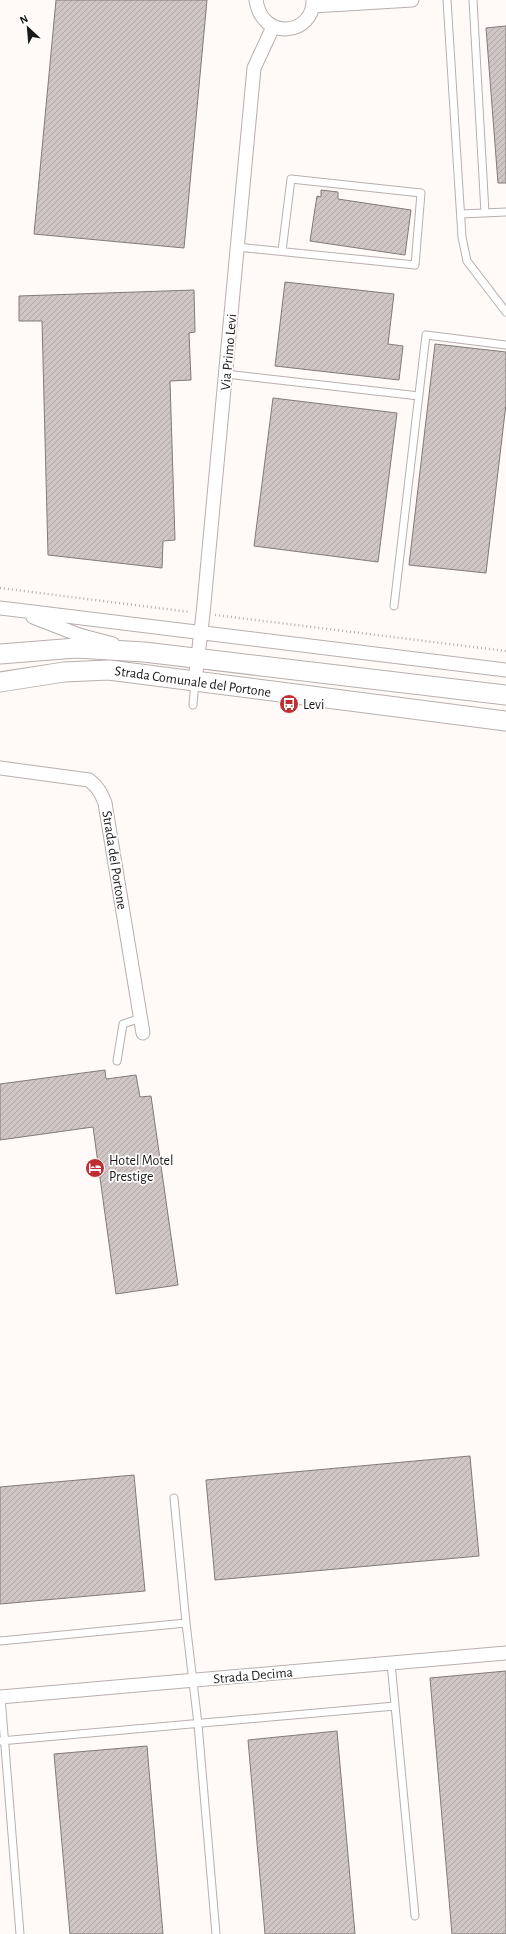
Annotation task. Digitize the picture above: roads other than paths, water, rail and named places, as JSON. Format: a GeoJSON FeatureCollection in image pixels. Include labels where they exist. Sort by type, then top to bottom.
{"type":"FeatureCollection","features":[{"type":"Feature","properties":{"kind":"street"},"geometry":{"type":"LineString","coordinates":[[256,0],[258,12],[265,21],[272,27],[280,29],[293,28],[299,25],[309,15],[313,3],[412,0]]}},
{"type":"Feature","properties":{"kind":"street","name":"Via Primo Levi"},"geometry":{"type":"LineString","coordinates":[[195,681],[203,614],[254,68],[272,27]]}},
{"type":"Feature","properties":{"kind":"street","name":"Strada Comunale del Portone"},"geometry":{"type":"LineString","coordinates":[[0,608],[506,670]]}},
{"type":"Feature","properties":{"kind":"street","name":"Strada Comunale del Portone"},"geometry":{"type":"LineString","coordinates":[[14,609],[79,636],[144,652]]}},
{"type":"Feature","properties":{"kind":"street","name":"Strada Comunale del Portone"},"geometry":{"type":"LineString","coordinates":[[0,654],[76,648],[144,652],[506,695]]}},
{"type":"Feature","properties":{"kind":"street","name":"Strada Comunale del Portone"},"geometry":{"type":"LineString","coordinates":[[0,682],[64,672],[109,670],[506,721]]}},
{"type":"Feature","properties":{"kind":"street","name":"Strada del Portone"},"geometry":{"type":"LineString","coordinates":[[0,768],[89,780],[96,785],[101,792],[105,803],[143,1033]]}},
{"type":"Feature","properties":{"kind":"street","name":"Strada Decima"},"geometry":{"type":"LineString","coordinates":[[0,1697],[506,1653]]}},
{"type":"Feature","properties":{"kind":"lane"},"geometry":{"type":"LineString","coordinates":[[447,0],[462,237],[467,261],[506,312]]}},
{"type":"Feature","properties":{"kind":"lane"},"geometry":{"type":"LineString","coordinates":[[473,0],[485,213]]}},
{"type":"Feature","properties":{"kind":"lane"},"geometry":{"type":"LineString","coordinates":[[238,247],[282,252],[415,265],[421,193],[291,179],[282,252]]}},
{"type":"Feature","properties":{"kind":"lane"},"geometry":{"type":"LineString","coordinates":[[461,214],[506,212]]}},
{"type":"Feature","properties":{"kind":"lane"},"geometry":{"type":"LineString","coordinates":[[394,606],[426,335],[506,344]]}},
{"type":"Feature","properties":{"kind":"lane"},"geometry":{"type":"LineString","coordinates":[[226,374],[419,396]]}},
{"type":"Feature","properties":{"kind":"lane"},"geometry":{"type":"LineString","coordinates":[[193,705],[195,681]]}},
{"type":"Feature","properties":{"kind":"lane"},"geometry":{"type":"LineString","coordinates":[[117,1061],[123,1024],[141,1018]]}},
{"type":"Feature","properties":{"kind":"lane"},"geometry":{"type":"LineString","coordinates":[[174,1498],[186,1623],[198,1724],[216,1934]]}},
{"type":"Feature","properties":{"kind":"lane"},"geometry":{"type":"LineString","coordinates":[[0,1640],[186,1623]]}},
{"type":"Feature","properties":{"kind":"lane"},"geometry":{"type":"LineString","coordinates":[[392,1663],[415,1916]]}},
{"type":"Feature","properties":{"kind":"lane"},"geometry":{"type":"LineString","coordinates":[[0,1697],[2,1741],[20,1934]]}},
{"type":"Feature","properties":{"kind":"lane"},"geometry":{"type":"LineString","coordinates":[[2,1741],[395,1706]]}},
{"type":"Feature","properties":{"kind":"place","name":"Levi"},"geometry":{"type":"Point","coordinates":[289,704]}},
{"type":"Feature","properties":{"kind":"place","name":"Hotel Motel Prestige"},"geometry":{"type":"Point","coordinates":[95,1168]}}]}
